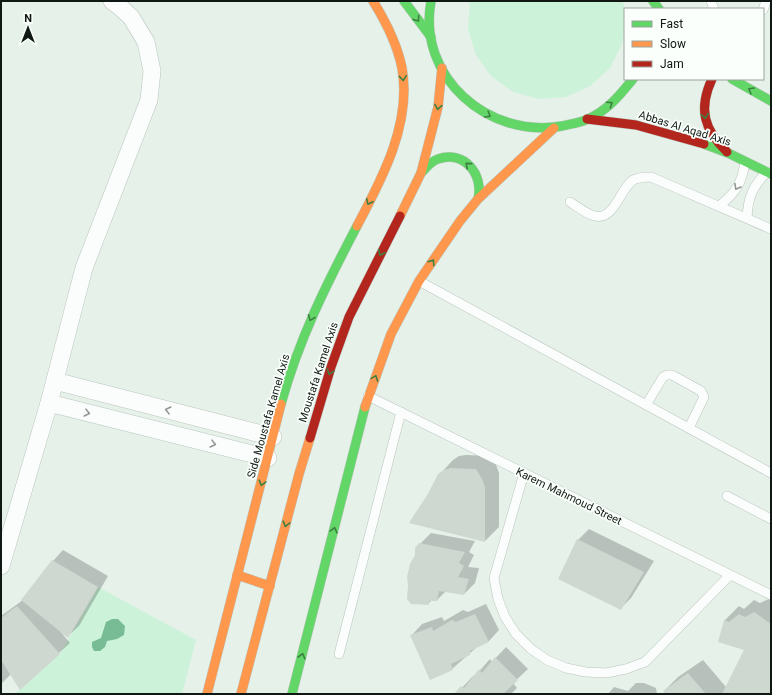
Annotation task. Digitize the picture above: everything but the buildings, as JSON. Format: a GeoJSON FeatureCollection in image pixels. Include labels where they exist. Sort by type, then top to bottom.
{"type":"FeatureCollection","features":[{"type":"Feature","properties":{"kind":"main road","name":"Side Moustafa Kamel Axis"},"geometry":{"type":"LineString","coordinates":[[206,694],[288,380],[316,307],[333,270],[368,205],[393,150],[402,111],[404,84],[401,60],[394,40],[373,1]]}},
{"type":"Feature","properties":{"kind":"main road"},"geometry":{"type":"LineString","coordinates":[[404,1],[431,37]]}},
{"type":"Feature","properties":{"kind":"main road"},"geometry":{"type":"LineString","coordinates":[[430,1],[428,11],[433,50],[446,78],[467,101],[493,118],[523,127],[554,128],[587,119],[617,99],[632,80]]}},
{"type":"Feature","properties":{"kind":"main road","name":"Moustafa Kamel Axis"},"geometry":{"type":"LineString","coordinates":[[241,694],[312,428],[349,317],[421,173],[438,107],[442,68]]}},
{"type":"Feature","properties":{"kind":"main road"},"geometry":{"type":"LineString","coordinates":[[712,80],[705,94],[704,116],[712,137],[728,153]]}},
{"type":"Feature","properties":{"kind":"main road"},"geometry":{"type":"LineString","coordinates":[[734,80],[771,101]]}},
{"type":"Feature","properties":{"kind":"main road","name":"Abbas Al Aqad Axis"},"geometry":{"type":"LineString","coordinates":[[587,119],[636,125],[711,146],[769,173]]}},
{"type":"Feature","properties":{"kind":"main road"},"geometry":{"type":"LineString","coordinates":[[292,694],[368,396],[391,334],[419,281],[460,221],[478,199],[554,128]]}},
{"type":"Feature","properties":{"kind":"main road"},"geometry":{"type":"LineString","coordinates":[[421,173],[429,165],[439,159],[451,158],[462,160],[471,167],[478,177],[480,188],[478,199]]}},
{"type":"Feature","properties":{"kind":"main road"},"geometry":{"type":"LineString","coordinates":[[237,576],[270,586]]}},
{"type":"Feature","properties":{"kind":"street"},"geometry":{"type":"LineString","coordinates":[[1,566],[49,403],[84,268],[149,100],[152,71],[146,42],[131,18],[112,1]]}},
{"type":"Feature","properties":{"kind":"street"},"geometry":{"type":"LineString","coordinates":[[55,380],[273,437]]}},
{"type":"Feature","properties":{"kind":"street"},"geometry":{"type":"LineString","coordinates":[[49,403],[268,458]]}},
{"type":"Feature","properties":{"kind":"lane"},"geometry":{"type":"LineString","coordinates":[[719,206],[730,198],[738,187],[743,175],[745,162]]}},
{"type":"Feature","properties":{"kind":"lane"},"geometry":{"type":"LineString","coordinates":[[747,218],[747,205],[751,193],[758,181],[769,173]]}},
{"type":"Feature","properties":{"kind":"lane"},"geometry":{"type":"LineString","coordinates":[[570,202],[593,216],[605,216],[610,212],[627,186],[634,180],[642,177],[651,177],[771,229]]}},
{"type":"Feature","properties":{"kind":"lane"},"geometry":{"type":"LineString","coordinates":[[419,281],[771,473]]}},
{"type":"Feature","properties":{"kind":"lane"},"geometry":{"type":"LineString","coordinates":[[646,405],[663,377],[672,375],[700,391],[704,395],[689,428]]}},
{"type":"Feature","properties":{"kind":"lane","name":"Karem Mahmoud Street"},"geometry":{"type":"LineString","coordinates":[[368,396],[771,595]]}},
{"type":"Feature","properties":{"kind":"lane"},"geometry":{"type":"LineString","coordinates":[[339,654],[401,412]]}},
{"type":"Feature","properties":{"kind":"lane"},"geometry":{"type":"LineString","coordinates":[[524,473],[494,578],[498,598],[505,617],[516,634],[531,649],[547,660],[566,668],[586,672],[606,673],[626,669],[645,662],[730,575]]}},
{"type":"Feature","properties":{"kind":"lane"},"geometry":{"type":"LineString","coordinates":[[727,496],[771,519]]}},
{"type":"Feature","properties":{"kind":"shaded area"},"geometry":{"type":"Polygon","coordinates":[[[470,1],[623,1],[624,8],[624,33],[622,44],[610,68],[590,86],[566,97],[539,99],[513,92],[491,76],[476,55],[468,29],[470,1]]]}},
{"type":"Feature","properties":{"kind":"shaded area"},"geometry":{"type":"Polygon","coordinates":[[[98,587],[196,640],[182,694],[13,694],[60,654],[98,587]]]}},
{"type":"Feature","properties":{"kind":"shaded area"},"geometry":{"type":"Polygon","coordinates":[[[112,619],[118,619],[125,626],[124,635],[117,639],[107,641],[105,647],[100,651],[94,651],[92,642],[101,638],[106,622],[112,619]]]}},
{"type":"Feature","properties":{"kind":"traffic: fast"},"geometry":{"type":"LineString","coordinates":[[404,1],[431,37]]}},
{"type":"Feature","properties":{"kind":"traffic: fast"},"geometry":{"type":"LineString","coordinates":[[431,1],[430,29],[435,54],[447,77],[464,97],[484,112],[508,123],[535,127],[562,126],[582,122],[608,107],[632,80]]}},
{"type":"Feature","properties":{"kind":"traffic: fast"},"geometry":{"type":"LineString","coordinates":[[653,1],[658,8]]}},
{"type":"Feature","properties":{"kind":"traffic: fast"},"geometry":{"type":"LineString","coordinates":[[734,80],[771,101]]}},
{"type":"Feature","properties":{"kind":"traffic: fast"},"geometry":{"type":"LineString","coordinates":[[704,144],[728,153],[771,174]]}},
{"type":"Feature","properties":{"kind":"traffic: fast"},"geometry":{"type":"LineString","coordinates":[[421,173],[431,163],[438,159],[447,157],[464,161],[475,173],[478,181],[478,199]]}},
{"type":"Feature","properties":{"kind":"traffic: fast"},"geometry":{"type":"LineString","coordinates":[[281,404],[296,357],[314,313],[357,226]]}},
{"type":"Feature","properties":{"kind":"traffic: fast"},"geometry":{"type":"LineString","coordinates":[[292,694],[365,407]]}},
{"type":"Feature","properties":{"kind":"traffic: slow"},"geometry":{"type":"LineString","coordinates":[[357,226],[376,189],[393,150],[403,109],[404,89],[400,59],[390,33],[373,1]]}},
{"type":"Feature","properties":{"kind":"traffic: slow"},"geometry":{"type":"LineString","coordinates":[[400,216],[421,173],[438,107],[442,68]]}},
{"type":"Feature","properties":{"kind":"traffic: slow"},"geometry":{"type":"LineString","coordinates":[[365,407],[391,334],[419,281],[460,221],[478,199],[554,128]]}},
{"type":"Feature","properties":{"kind":"traffic: slow"},"geometry":{"type":"LineString","coordinates":[[207,694],[281,404]]}},
{"type":"Feature","properties":{"kind":"traffic: slow"},"geometry":{"type":"LineString","coordinates":[[241,694],[299,474],[310,438]]}},
{"type":"Feature","properties":{"kind":"traffic: slow"},"geometry":{"type":"LineString","coordinates":[[237,575],[270,586]]}},
{"type":"Feature","properties":{"kind":"traffic: jam"},"geometry":{"type":"LineString","coordinates":[[712,80],[705,100],[706,118],[708,127],[713,136],[727,152]]}},
{"type":"Feature","properties":{"kind":"traffic: jam"},"geometry":{"type":"LineString","coordinates":[[587,119],[636,125],[704,144]]}},
{"type":"Feature","properties":{"kind":"traffic: jam"},"geometry":{"type":"LineString","coordinates":[[310,438],[331,367],[349,317],[400,216]]}}]}
